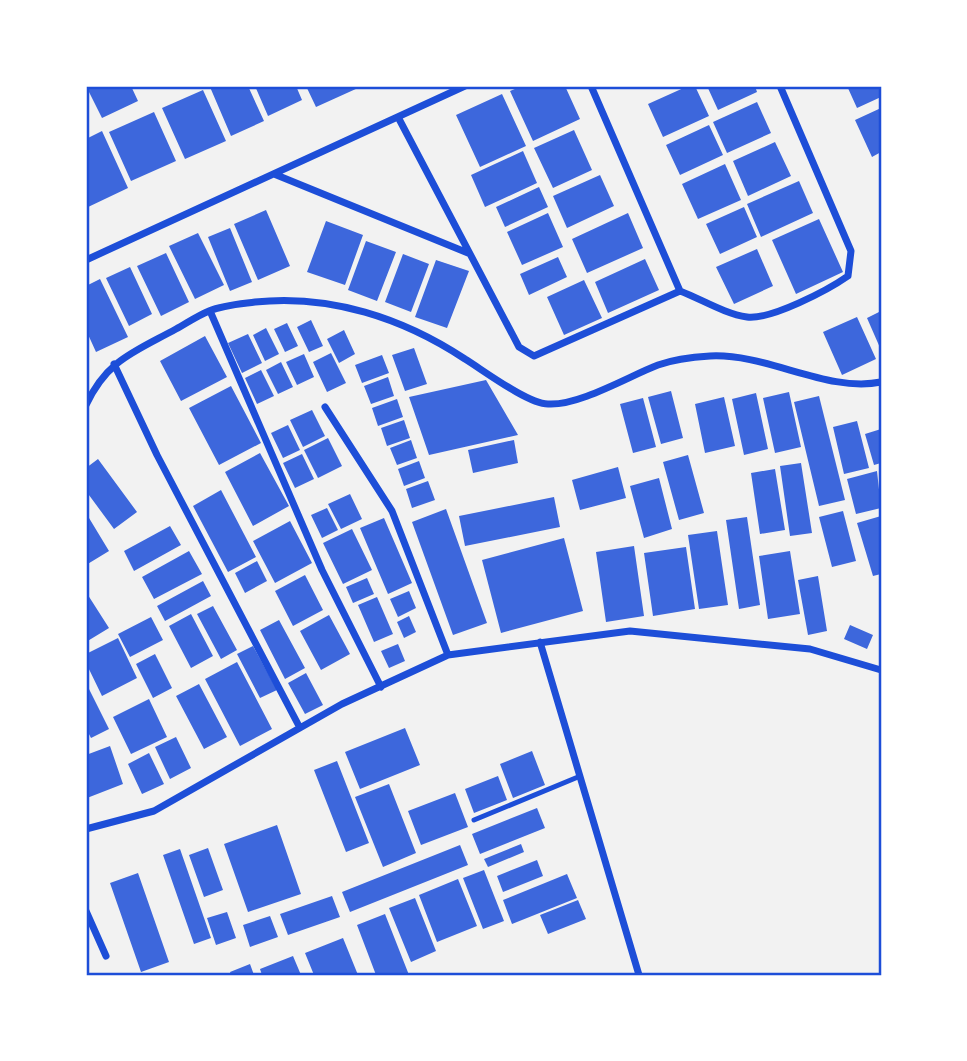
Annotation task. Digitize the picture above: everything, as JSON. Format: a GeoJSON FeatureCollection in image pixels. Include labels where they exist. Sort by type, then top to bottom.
{"type":"FeatureCollection","features":[{"type":"Feature","properties":{"kind":"street"},"geometry":{"type":"LineString","coordinates":[[86,260],[465,86]]}},
{"type":"Feature","properties":{"kind":"street"},"geometry":{"type":"LineString","coordinates":[[591,86],[680,291]]}},
{"type":"Feature","properties":{"kind":"street"},"geometry":{"type":"LineString","coordinates":[[398,117],[519,347],[534,356],[680,291],[748,317],[771,314],[834,286],[848,276],[851,251],[780,86]]}},
{"type":"Feature","properties":{"kind":"street"},"geometry":{"type":"LineString","coordinates":[[274,174],[468,253]]}},
{"type":"Feature","properties":{"kind":"street"},"geometry":{"type":"LineString","coordinates":[[86,405],[95,385],[114,364],[210,311],[230,305],[303,299],[389,318],[438,341],[514,390],[548,405],[620,384],[659,365],[708,356],[747,358],[846,382],[881,382]]}},
{"type":"Feature","properties":{"kind":"street"},"geometry":{"type":"LineString","coordinates":[[210,311],[322,570],[381,687]]}},
{"type":"Feature","properties":{"kind":"street"},"geometry":{"type":"LineString","coordinates":[[114,364],[157,455],[300,728]]}},
{"type":"Feature","properties":{"kind":"street"},"geometry":{"type":"LineString","coordinates":[[325,407],[392,511],[448,655]]}},
{"type":"Feature","properties":{"kind":"street"},"geometry":{"type":"LineString","coordinates":[[86,828],[154,811],[300,728],[448,655],[630,631],[675,633],[810,649],[881,670]]}},
{"type":"Feature","properties":{"kind":"street"},"geometry":{"type":"LineString","coordinates":[[540,642],[639,975]]}},
{"type":"Feature","properties":{"kind":"street"},"geometry":{"type":"LineString","coordinates":[[86,911],[106,956]]}},
{"type":"Feature","properties":{"kind":"lane"},"geometry":{"type":"LineString","coordinates":[[474,820],[578,777]]}},
{"type":"Feature","properties":{"kind":"building"},"geometry":{"type":"Polygon","coordinates":[[[86,86],[131,86],[138,101],[102,118],[86,86]]]}},
{"type":"Feature","properties":{"kind":"building"},"geometry":{"type":"Polygon","coordinates":[[[248,86],[264,121],[231,136],[210,87],[248,86]]]}},
{"type":"Feature","properties":{"kind":"building"},"geometry":{"type":"Polygon","coordinates":[[[255,86],[296,86],[302,100],[268,116],[255,86]]]}},
{"type":"Feature","properties":{"kind":"building"},"geometry":{"type":"Polygon","coordinates":[[[306,86],[357,86],[358,88],[316,107],[306,86]]]}},
{"type":"Feature","properties":{"kind":"building"},"geometry":{"type":"Polygon","coordinates":[[[522,86],[565,86],[580,119],[533,141],[510,91],[522,86]]]}},
{"type":"Feature","properties":{"kind":"building"},"geometry":{"type":"Polygon","coordinates":[[[688,86],[695,86],[709,116],[663,137],[648,104],[688,86]]]}},
{"type":"Feature","properties":{"kind":"building"},"geometry":{"type":"Polygon","coordinates":[[[707,86],[755,86],[757,92],[718,110],[707,86]]]}},
{"type":"Feature","properties":{"kind":"building"},"geometry":{"type":"Polygon","coordinates":[[[847,86],[881,86],[881,97],[857,108],[847,86]]]}},
{"type":"Feature","properties":{"kind":"building"},"geometry":{"type":"Polygon","coordinates":[[[203,90],[226,141],[185,159],[162,108],[203,90]]]}},
{"type":"Feature","properties":{"kind":"building"},"geometry":{"type":"Polygon","coordinates":[[[502,94],[526,146],[480,167],[456,115],[502,94]]]}},
{"type":"Feature","properties":{"kind":"building"},"geometry":{"type":"Polygon","coordinates":[[[757,102],[771,133],[727,153],[713,122],[757,102]]]}},
{"type":"Feature","properties":{"kind":"building"},"geometry":{"type":"Polygon","coordinates":[[[881,108],[881,152],[872,157],[855,120],[881,108]]]}},
{"type":"Feature","properties":{"kind":"building"},"geometry":{"type":"Polygon","coordinates":[[[154,112],[176,161],[131,181],[109,132],[154,112]]]}},
{"type":"Feature","properties":{"kind":"building"},"geometry":{"type":"Polygon","coordinates":[[[709,125],[723,155],[680,175],[666,145],[709,125]]]}},
{"type":"Feature","properties":{"kind":"building"},"geometry":{"type":"Polygon","coordinates":[[[574,130],[592,170],[553,188],[534,148],[574,130]]]}},
{"type":"Feature","properties":{"kind":"building"},"geometry":{"type":"Polygon","coordinates":[[[102,131],[128,188],[86,208],[86,139],[102,131]]]}},
{"type":"Feature","properties":{"kind":"building"},"geometry":{"type":"Polygon","coordinates":[[[775,142],[791,176],[748,196],[733,161],[775,142]]]}},
{"type":"Feature","properties":{"kind":"building"},"geometry":{"type":"Polygon","coordinates":[[[523,151],[537,183],[485,207],[471,175],[523,151]]]}},
{"type":"Feature","properties":{"kind":"building"},"geometry":{"type":"Polygon","coordinates":[[[725,164],[741,200],[698,219],[682,184],[725,164]]]}},
{"type":"Feature","properties":{"kind":"building"},"geometry":{"type":"Polygon","coordinates":[[[600,175],[614,206],[567,228],[553,196],[600,175]]]}},
{"type":"Feature","properties":{"kind":"building"},"geometry":{"type":"Polygon","coordinates":[[[799,181],[813,213],[761,237],[747,204],[799,181]]]}},
{"type":"Feature","properties":{"kind":"building"},"geometry":{"type":"Polygon","coordinates":[[[539,187],[548,207],[505,227],[496,207],[539,187]]]}},
{"type":"Feature","properties":{"kind":"building"},"geometry":{"type":"Polygon","coordinates":[[[744,207],[757,237],[720,254],[706,224],[744,207]]]}},
{"type":"Feature","properties":{"kind":"building"},"geometry":{"type":"Polygon","coordinates":[[[266,210],[290,266],[258,280],[234,224],[266,210]]]}},
{"type":"Feature","properties":{"kind":"building"},"geometry":{"type":"Polygon","coordinates":[[[548,213],[563,247],[522,265],[507,232],[548,213]]]}},
{"type":"Feature","properties":{"kind":"building"},"geometry":{"type":"Polygon","coordinates":[[[628,213],[643,248],[587,273],[572,239],[628,213]]]}},
{"type":"Feature","properties":{"kind":"building"},"geometry":{"type":"Polygon","coordinates":[[[819,219],[843,272],[796,294],[772,240],[819,219]]]}},
{"type":"Feature","properties":{"kind":"building"},"geometry":{"type":"Polygon","coordinates":[[[326,221],[363,235],[345,285],[307,272],[326,221]]]}},
{"type":"Feature","properties":{"kind":"building"},"geometry":{"type":"Polygon","coordinates":[[[230,228],[252,282],[230,291],[208,237],[230,228]]]}},
{"type":"Feature","properties":{"kind":"building"},"geometry":{"type":"Polygon","coordinates":[[[198,233],[224,285],[195,299],[169,246],[198,233]]]}},
{"type":"Feature","properties":{"kind":"building"},"geometry":{"type":"Polygon","coordinates":[[[366,241],[396,252],[377,301],[348,290],[366,241]]]}},
{"type":"Feature","properties":{"kind":"building"},"geometry":{"type":"Polygon","coordinates":[[[757,249],[773,286],[734,304],[716,267],[757,249]]]}},
{"type":"Feature","properties":{"kind":"building"},"geometry":{"type":"Polygon","coordinates":[[[166,253],[189,302],[161,316],[137,266],[166,253]]]}},
{"type":"Feature","properties":{"kind":"building"},"geometry":{"type":"Polygon","coordinates":[[[403,254],[429,264],[411,312],[385,302],[403,254]]]}},
{"type":"Feature","properties":{"kind":"building"},"geometry":{"type":"Polygon","coordinates":[[[558,257],[567,277],[529,295],[520,274],[558,257]]]}},
{"type":"Feature","properties":{"kind":"building"},"geometry":{"type":"Polygon","coordinates":[[[645,259],[659,290],[608,313],[595,282],[645,259]]]}},
{"type":"Feature","properties":{"kind":"building"},"geometry":{"type":"Polygon","coordinates":[[[436,260],[469,271],[447,328],[415,317],[436,260]]]}},
{"type":"Feature","properties":{"kind":"building"},"geometry":{"type":"Polygon","coordinates":[[[130,267],[152,314],[129,326],[106,278],[130,267]]]}},
{"type":"Feature","properties":{"kind":"building"},"geometry":{"type":"Polygon","coordinates":[[[100,279],[128,337],[96,352],[86,330],[86,286],[100,279]]]}},
{"type":"Feature","properties":{"kind":"building"},"geometry":{"type":"Polygon","coordinates":[[[584,280],[602,318],[564,335],[547,297],[584,280]]]}},
{"type":"Feature","properties":{"kind":"building"},"geometry":{"type":"Polygon","coordinates":[[[881,311],[881,350],[867,318],[881,311]]]}},
{"type":"Feature","properties":{"kind":"building"},"geometry":{"type":"Polygon","coordinates":[[[857,317],[876,359],[842,375],[823,332],[857,317]]]}},
{"type":"Feature","properties":{"kind":"building"},"geometry":{"type":"Polygon","coordinates":[[[311,320],[323,346],[309,352],[297,327],[311,320]]]}},
{"type":"Feature","properties":{"kind":"building"},"geometry":{"type":"Polygon","coordinates":[[[287,323],[298,346],[285,352],[274,329],[287,323]]]}},
{"type":"Feature","properties":{"kind":"building"},"geometry":{"type":"Polygon","coordinates":[[[266,328],[279,354],[265,361],[253,335],[266,328]]]}},
{"type":"Feature","properties":{"kind":"building"},"geometry":{"type":"Polygon","coordinates":[[[344,330],[355,354],[339,363],[327,339],[344,330]]]}},
{"type":"Feature","properties":{"kind":"building"},"geometry":{"type":"Polygon","coordinates":[[[248,334],[262,363],[242,373],[228,343],[248,334]]]}},
{"type":"Feature","properties":{"kind":"building"},"geometry":{"type":"Polygon","coordinates":[[[205,336],[227,377],[181,401],[160,361],[205,336]]]}},
{"type":"Feature","properties":{"kind":"building"},"geometry":{"type":"Polygon","coordinates":[[[414,348],[427,384],[405,391],[392,355],[414,348]]]}},
{"type":"Feature","properties":{"kind":"building"},"geometry":{"type":"Polygon","coordinates":[[[331,353],[346,383],[327,392],[313,362],[331,353]]]}},
{"type":"Feature","properties":{"kind":"building"},"geometry":{"type":"Polygon","coordinates":[[[304,354],[314,377],[297,385],[286,362],[304,354]]]}},
{"type":"Feature","properties":{"kind":"building"},"geometry":{"type":"Polygon","coordinates":[[[382,355],[389,373],[362,383],[355,365],[382,355]]]}},
{"type":"Feature","properties":{"kind":"building"},"geometry":{"type":"Polygon","coordinates":[[[281,362],[293,387],[278,394],[266,370],[281,362]]]}},
{"type":"Feature","properties":{"kind":"building"},"geometry":{"type":"Polygon","coordinates":[[[261,370],[274,396],[257,404],[245,378],[261,370]]]}},
{"type":"Feature","properties":{"kind":"building"},"geometry":{"type":"Polygon","coordinates":[[[388,377],[394,396],[371,404],[364,386],[388,377]]]}},
{"type":"Feature","properties":{"kind":"building"},"geometry":{"type":"Polygon","coordinates":[[[486,380],[518,435],[429,455],[409,397],[486,380]]]}},
{"type":"Feature","properties":{"kind":"building"},"geometry":{"type":"Polygon","coordinates":[[[231,386],[261,443],[219,465],[189,408],[231,386]]]}},
{"type":"Feature","properties":{"kind":"building"},"geometry":{"type":"Polygon","coordinates":[[[671,391],[683,438],[661,444],[648,397],[671,391]]]}},
{"type":"Feature","properties":{"kind":"building"},"geometry":{"type":"Polygon","coordinates":[[[789,392],[801,447],[775,453],[763,398],[789,392]]]}},
{"type":"Feature","properties":{"kind":"building"},"geometry":{"type":"Polygon","coordinates":[[[756,393],[768,449],[744,455],[732,399],[756,393]]]}},
{"type":"Feature","properties":{"kind":"building"},"geometry":{"type":"Polygon","coordinates":[[[819,396],[845,500],[819,506],[794,402],[819,396]]]}},
{"type":"Feature","properties":{"kind":"building"},"geometry":{"type":"Polygon","coordinates":[[[724,397],[735,446],[705,453],[695,404],[724,397]]]}},
{"type":"Feature","properties":{"kind":"building"},"geometry":{"type":"Polygon","coordinates":[[[643,398],[656,447],[633,453],[620,404],[643,398]]]}},
{"type":"Feature","properties":{"kind":"building"},"geometry":{"type":"Polygon","coordinates":[[[397,399],[403,417],[378,426],[372,408],[397,399]]]}},
{"type":"Feature","properties":{"kind":"building"},"geometry":{"type":"Polygon","coordinates":[[[312,410],[325,436],[303,447],[290,420],[312,410]]]}},
{"type":"Feature","properties":{"kind":"building"},"geometry":{"type":"Polygon","coordinates":[[[404,420],[410,438],[387,446],[381,428],[404,420]]]}},
{"type":"Feature","properties":{"kind":"building"},"geometry":{"type":"Polygon","coordinates":[[[857,421],[869,468],[844,474],[833,427],[857,421]]]}},
{"type":"Feature","properties":{"kind":"building"},"geometry":{"type":"Polygon","coordinates":[[[288,425],[300,450],[283,458],[271,433],[288,425]]]}},
{"type":"Feature","properties":{"kind":"building"},"geometry":{"type":"Polygon","coordinates":[[[881,429],[881,463],[874,465],[865,434],[881,429]]]}},
{"type":"Feature","properties":{"kind":"building"},"geometry":{"type":"Polygon","coordinates":[[[328,438],[342,466],[318,478],[304,450],[328,438]]]}},
{"type":"Feature","properties":{"kind":"building"},"geometry":{"type":"Polygon","coordinates":[[[411,440],[417,458],[397,465],[390,448],[411,440]]]}},
{"type":"Feature","properties":{"kind":"building"},"geometry":{"type":"Polygon","coordinates":[[[514,440],[518,463],[473,473],[468,450],[514,440]]]}},
{"type":"Feature","properties":{"kind":"building"},"geometry":{"type":"Polygon","coordinates":[[[260,453],[289,506],[253,526],[225,472],[260,453]]]}},
{"type":"Feature","properties":{"kind":"building"},"geometry":{"type":"Polygon","coordinates":[[[302,454],[314,479],[295,488],[283,463],[302,454]]]}},
{"type":"Feature","properties":{"kind":"building"},"geometry":{"type":"Polygon","coordinates":[[[688,455],[704,513],[679,520],[663,462],[688,455]]]}},
{"type":"Feature","properties":{"kind":"building"},"geometry":{"type":"Polygon","coordinates":[[[98,459],[137,512],[114,529],[86,491],[86,468],[98,459]]]}},
{"type":"Feature","properties":{"kind":"building"},"geometry":{"type":"Polygon","coordinates":[[[419,461],[425,478],[404,486],[398,469],[419,461]]]}},
{"type":"Feature","properties":{"kind":"building"},"geometry":{"type":"Polygon","coordinates":[[[801,463],[812,533],[790,536],[780,466],[801,463]]]}},
{"type":"Feature","properties":{"kind":"building"},"geometry":{"type":"Polygon","coordinates":[[[618,467],[626,498],[580,510],[572,480],[618,467]]]}},
{"type":"Feature","properties":{"kind":"building"},"geometry":{"type":"Polygon","coordinates":[[[775,469],[785,530],[760,534],[751,473],[775,469]]]}},
{"type":"Feature","properties":{"kind":"building"},"geometry":{"type":"Polygon","coordinates":[[[877,471],[881,508],[856,514],[847,479],[877,471]]]}},
{"type":"Feature","properties":{"kind":"building"},"geometry":{"type":"Polygon","coordinates":[[[659,478],[672,529],[644,538],[630,486],[659,478]]]}},
{"type":"Feature","properties":{"kind":"building"},"geometry":{"type":"Polygon","coordinates":[[[428,481],[435,500],[412,508],[406,489],[428,481]]]}},
{"type":"Feature","properties":{"kind":"building"},"geometry":{"type":"Polygon","coordinates":[[[221,490],[256,557],[228,572],[193,506],[221,490]]]}},
{"type":"Feature","properties":{"kind":"building"},"geometry":{"type":"Polygon","coordinates":[[[350,494],[362,519],[341,529],[328,504],[350,494]]]}},
{"type":"Feature","properties":{"kind":"building"},"geometry":{"type":"Polygon","coordinates":[[[554,497],[560,527],[465,546],[459,516],[554,497]]]}},
{"type":"Feature","properties":{"kind":"building"},"geometry":{"type":"Polygon","coordinates":[[[327,508],[338,530],[322,538],[311,515],[327,508]]]}},
{"type":"Feature","properties":{"kind":"building"},"geometry":{"type":"Polygon","coordinates":[[[446,509],[487,623],[453,635],[412,522],[446,509]]]}},
{"type":"Feature","properties":{"kind":"building"},"geometry":{"type":"Polygon","coordinates":[[[843,511],[856,561],[832,567],[819,517],[843,511]]]}},
{"type":"Feature","properties":{"kind":"building"},"geometry":{"type":"Polygon","coordinates":[[[86,513],[109,551],[86,565],[86,513]]]}},
{"type":"Feature","properties":{"kind":"building"},"geometry":{"type":"Polygon","coordinates":[[[881,516],[881,574],[873,576],[857,523],[881,516]]]}},
{"type":"Feature","properties":{"kind":"building"},"geometry":{"type":"Polygon","coordinates":[[[747,517],[760,605],[739,609],[726,520],[747,517]]]}},
{"type":"Feature","properties":{"kind":"building"},"geometry":{"type":"Polygon","coordinates":[[[384,518],[412,583],[388,594],[360,528],[384,518]]]}},
{"type":"Feature","properties":{"kind":"building"},"geometry":{"type":"Polygon","coordinates":[[[290,521],[312,563],[275,583],[253,541],[290,521]]]}},
{"type":"Feature","properties":{"kind":"building"},"geometry":{"type":"Polygon","coordinates":[[[170,526],[181,545],[134,571],[124,551],[170,526]]]}},
{"type":"Feature","properties":{"kind":"building"},"geometry":{"type":"Polygon","coordinates":[[[352,529],[372,570],[343,584],[323,543],[352,529]]]}},
{"type":"Feature","properties":{"kind":"building"},"geometry":{"type":"Polygon","coordinates":[[[717,531],[728,605],[699,609],[688,535],[717,531]]]}},
{"type":"Feature","properties":{"kind":"building"},"geometry":{"type":"Polygon","coordinates":[[[564,538],[583,611],[501,633],[482,560],[564,538]]]}},
{"type":"Feature","properties":{"kind":"building"},"geometry":{"type":"Polygon","coordinates":[[[634,546],[644,616],[606,622],[596,552],[634,546]]]}},
{"type":"Feature","properties":{"kind":"building"},"geometry":{"type":"Polygon","coordinates":[[[686,547],[695,609],[653,616],[644,553],[686,547]]]}},
{"type":"Feature","properties":{"kind":"building"},"geometry":{"type":"Polygon","coordinates":[[[189,551],[202,574],[154,599],[142,577],[189,551]]]}},
{"type":"Feature","properties":{"kind":"building"},"geometry":{"type":"Polygon","coordinates":[[[790,551],[800,614],[768,619],[759,556],[790,551]]]}},
{"type":"Feature","properties":{"kind":"building"},"geometry":{"type":"Polygon","coordinates":[[[257,561],[267,581],[245,593],[235,573],[257,561]]]}},
{"type":"Feature","properties":{"kind":"building"},"geometry":{"type":"Polygon","coordinates":[[[305,575],[323,610],[293,626],[275,591],[305,575]]]}},
{"type":"Feature","properties":{"kind":"building"},"geometry":{"type":"Polygon","coordinates":[[[818,576],[827,631],[808,635],[798,580],[818,576]]]}},
{"type":"Feature","properties":{"kind":"building"},"geometry":{"type":"Polygon","coordinates":[[[367,578],[374,594],[353,603],[346,587],[367,578]]]}},
{"type":"Feature","properties":{"kind":"building"},"geometry":{"type":"Polygon","coordinates":[[[203,581],[211,596],[165,621],[157,606],[203,581]]]}},
{"type":"Feature","properties":{"kind":"building"},"geometry":{"type":"Polygon","coordinates":[[[409,591],[416,608],[398,617],[390,599],[409,591]]]}},
{"type":"Feature","properties":{"kind":"building"},"geometry":{"type":"Polygon","coordinates":[[[86,592],[109,628],[86,642],[86,592]]]}},
{"type":"Feature","properties":{"kind":"building"},"geometry":{"type":"Polygon","coordinates":[[[377,597],[393,634],[374,642],[358,605],[377,597]]]}},
{"type":"Feature","properties":{"kind":"building"},"geometry":{"type":"Polygon","coordinates":[[[213,606],[237,650],[221,659],[197,614],[213,606]]]}},
{"type":"Feature","properties":{"kind":"building"},"geometry":{"type":"Polygon","coordinates":[[[191,614],[213,656],[191,668],[169,626],[191,614]]]}},
{"type":"Feature","properties":{"kind":"building"},"geometry":{"type":"Polygon","coordinates":[[[329,615],[350,654],[321,670],[300,631],[329,615]]]}},
{"type":"Feature","properties":{"kind":"building"},"geometry":{"type":"Polygon","coordinates":[[[409,616],[416,632],[404,638],[397,622],[409,616]]]}},
{"type":"Feature","properties":{"kind":"building"},"geometry":{"type":"Polygon","coordinates":[[[151,617],[163,640],[130,657],[118,634],[151,617]]]}},
{"type":"Feature","properties":{"kind":"building"},"geometry":{"type":"Polygon","coordinates":[[[279,620],[305,668],[285,679],[260,630],[279,620]]]}},
{"type":"Feature","properties":{"kind":"building"},"geometry":{"type":"Polygon","coordinates":[[[850,625],[873,635],[867,649],[844,639],[850,625]]]}},
{"type":"Feature","properties":{"kind":"building"},"geometry":{"type":"Polygon","coordinates":[[[118,638],[137,678],[102,696],[86,663],[86,654],[118,638]]]}},
{"type":"Feature","properties":{"kind":"building"},"geometry":{"type":"Polygon","coordinates":[[[398,644],[405,661],[389,668],[381,651],[398,644]]]}},
{"type":"Feature","properties":{"kind":"building"},"geometry":{"type":"Polygon","coordinates":[[[253,646],[277,690],[260,698],[237,654],[253,646]]]}},
{"type":"Feature","properties":{"kind":"building"},"geometry":{"type":"Polygon","coordinates":[[[155,654],[172,688],[153,698],[136,664],[155,654]]]}},
{"type":"Feature","properties":{"kind":"building"},"geometry":{"type":"Polygon","coordinates":[[[237,662],[272,729],[240,746],[205,679],[237,662]]]}},
{"type":"Feature","properties":{"kind":"building"},"geometry":{"type":"Polygon","coordinates":[[[306,673],[323,705],[305,714],[288,683],[306,673]]]}},
{"type":"Feature","properties":{"kind":"building"},"geometry":{"type":"Polygon","coordinates":[[[86,683],[109,729],[91,738],[86,728],[86,683]]]}},
{"type":"Feature","properties":{"kind":"building"},"geometry":{"type":"Polygon","coordinates":[[[199,684],[227,737],[204,749],[176,696],[199,684]]]}},
{"type":"Feature","properties":{"kind":"building"},"geometry":{"type":"Polygon","coordinates":[[[149,699],[167,737],[131,754],[113,717],[149,699]]]}},
{"type":"Feature","properties":{"kind":"building"},"geometry":{"type":"Polygon","coordinates":[[[405,728],[420,765],[360,789],[345,752],[405,728]]]}},
{"type":"Feature","properties":{"kind":"building"},"geometry":{"type":"Polygon","coordinates":[[[176,737],[191,768],[170,779],[155,747],[176,737]]]}},
{"type":"Feature","properties":{"kind":"building"},"geometry":{"type":"Polygon","coordinates":[[[110,746],[123,784],[87,798],[86,755],[110,746]]]}},
{"type":"Feature","properties":{"kind":"building"},"geometry":{"type":"Polygon","coordinates":[[[532,751],[545,785],[513,798],[500,764],[532,751]]]}},
{"type":"Feature","properties":{"kind":"building"},"geometry":{"type":"Polygon","coordinates":[[[149,753],[164,784],[142,794],[128,764],[149,753]]]}},
{"type":"Feature","properties":{"kind":"building"},"geometry":{"type":"Polygon","coordinates":[[[337,761],[369,843],[346,852],[314,770],[337,761]]]}},
{"type":"Feature","properties":{"kind":"building"},"geometry":{"type":"Polygon","coordinates":[[[498,776],[507,800],[474,813],[465,789],[498,776]]]}},
{"type":"Feature","properties":{"kind":"building"},"geometry":{"type":"Polygon","coordinates":[[[389,784],[416,853],[383,867],[355,797],[389,784]]]}},
{"type":"Feature","properties":{"kind":"building"},"geometry":{"type":"Polygon","coordinates":[[[455,793],[468,827],[421,845],[408,811],[455,793]]]}},
{"type":"Feature","properties":{"kind":"building"},"geometry":{"type":"Polygon","coordinates":[[[537,808],[545,828],[480,854],[472,834],[537,808]]]}},
{"type":"Feature","properties":{"kind":"building"},"geometry":{"type":"Polygon","coordinates":[[[277,825],[301,894],[248,912],[224,844],[277,825]]]}},
{"type":"Feature","properties":{"kind":"building"},"geometry":{"type":"Polygon","coordinates":[[[521,844],[524,852],[488,867],[484,859],[521,844]]]}},
{"type":"Feature","properties":{"kind":"building"},"geometry":{"type":"Polygon","coordinates":[[[460,845],[468,865],[350,912],[342,892],[460,845]]]}},
{"type":"Feature","properties":{"kind":"building"},"geometry":{"type":"Polygon","coordinates":[[[208,848],[223,890],[204,897],[189,855],[208,848]]]}},
{"type":"Feature","properties":{"kind":"building"},"geometry":{"type":"Polygon","coordinates":[[[180,849],[211,938],[194,944],[163,855],[180,849]]]}},
{"type":"Feature","properties":{"kind":"building"},"geometry":{"type":"Polygon","coordinates":[[[537,860],[543,876],[503,892],[497,876],[537,860]]]}},
{"type":"Feature","properties":{"kind":"building"},"geometry":{"type":"Polygon","coordinates":[[[484,870],[504,921],[483,929],[463,878],[484,870]]]}},
{"type":"Feature","properties":{"kind":"building"},"geometry":{"type":"Polygon","coordinates":[[[138,873],[169,962],[141,972],[110,883],[138,873]]]}},
{"type":"Feature","properties":{"kind":"building"},"geometry":{"type":"Polygon","coordinates":[[[567,874],[577,898],[512,924],[503,900],[567,874]]]}},
{"type":"Feature","properties":{"kind":"building"},"geometry":{"type":"Polygon","coordinates":[[[458,879],[477,926],[437,942],[419,895],[458,879]]]}},
{"type":"Feature","properties":{"kind":"building"},"geometry":{"type":"Polygon","coordinates":[[[332,896],[340,917],[288,935],[280,914],[332,896]]]}},
{"type":"Feature","properties":{"kind":"building"},"geometry":{"type":"Polygon","coordinates":[[[415,898],[436,951],[411,962],[389,908],[415,898]]]}},
{"type":"Feature","properties":{"kind":"building"},"geometry":{"type":"Polygon","coordinates":[[[578,900],[586,919],[548,934],[540,915],[578,900]]]}},
{"type":"Feature","properties":{"kind":"building"},"geometry":{"type":"Polygon","coordinates":[[[227,912],[236,938],[216,945],[207,918],[227,912]]]}},
{"type":"Feature","properties":{"kind":"building"},"geometry":{"type":"Polygon","coordinates":[[[385,914],[409,975],[376,975],[357,925],[385,914]]]}},
{"type":"Feature","properties":{"kind":"building"},"geometry":{"type":"Polygon","coordinates":[[[270,916],[278,937],[250,947],[243,925],[270,916]]]}},
{"type":"Feature","properties":{"kind":"building"},"geometry":{"type":"Polygon","coordinates":[[[343,938],[358,975],[314,975],[305,953],[343,938]]]}},
{"type":"Feature","properties":{"kind":"building"},"geometry":{"type":"Polygon","coordinates":[[[293,956],[301,975],[262,975],[260,969],[293,956]]]}},
{"type":"Feature","properties":{"kind":"building"},"geometry":{"type":"Polygon","coordinates":[[[250,964],[254,975],[231,975],[230,972],[250,964]]]}}]}
